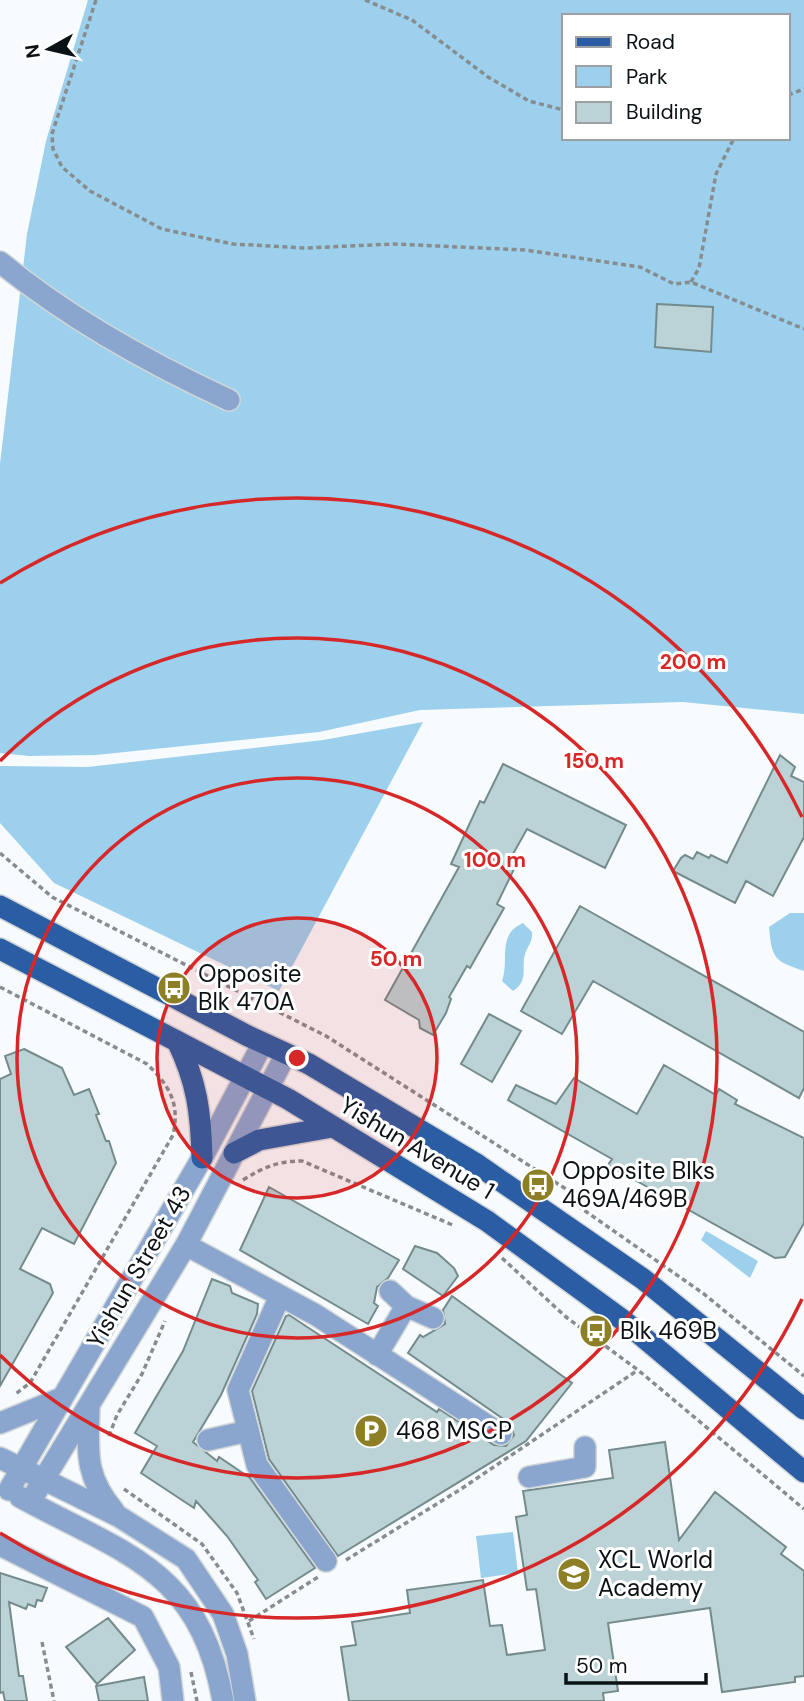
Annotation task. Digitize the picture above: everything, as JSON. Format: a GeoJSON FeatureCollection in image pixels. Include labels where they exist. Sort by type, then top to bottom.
{"type":"FeatureCollection","features":[{"type":"Feature","properties":{"kind":"main road","name":"Yishun Avenue 1"},"geometry":{"type":"LineString","coordinates":[[5,906],[263,1043],[309,1064],[475,1163],[643,1279],[804,1409]]}},
{"type":"Feature","properties":{"kind":"main road","name":"Yishun Avenue 1"},"geometry":{"type":"LineString","coordinates":[[0,949],[268,1089],[487,1221],[624,1321],[804,1472]]}},
{"type":"Feature","properties":{"kind":"main road"},"geometry":{"type":"LineString","coordinates":[[177,1041],[192,1072],[197,1093],[202,1158]]}},
{"type":"Feature","properties":{"kind":"main road"},"geometry":{"type":"LineString","coordinates":[[234,1153],[259,1140],[332,1127]]}},
{"type":"Feature","properties":{"kind":"street"},"geometry":{"type":"LineString","coordinates":[[0,262],[27,284],[160,368],[229,400]]}},
{"type":"Feature","properties":{"kind":"street","name":"Yishun Street 43"},"geometry":{"type":"LineString","coordinates":[[4,1488],[21,1468],[202,1158],[263,1043]]}},
{"type":"Feature","properties":{"kind":"street","name":"Yishun Street 43"},"geometry":{"type":"LineString","coordinates":[[30,1502],[186,1245],[286,1054]]}},
{"type":"Feature","properties":{"kind":"street"},"geometry":{"type":"LineString","coordinates":[[186,1245],[280,1296],[501,1434]]}},
{"type":"Feature","properties":{"kind":"street"},"geometry":{"type":"LineString","coordinates":[[390,1291],[406,1306],[433,1318]]}},
{"type":"Feature","properties":{"kind":"street"},"geometry":{"type":"LineString","coordinates":[[280,1296],[238,1390],[257,1465],[332,1565]]}},
{"type":"Feature","properties":{"kind":"street"},"geometry":{"type":"LineString","coordinates":[[377,1355],[406,1306]]}},
{"type":"Feature","properties":{"kind":"street"},"geometry":{"type":"LineString","coordinates":[[0,1423],[62,1398]]}},
{"type":"Feature","properties":{"kind":"street"},"geometry":{"type":"LineString","coordinates":[[89,1405],[88,1463],[97,1491],[118,1516]]}},
{"type":"Feature","properties":{"kind":"street"},"geometry":{"type":"LineString","coordinates":[[208,1440],[248,1431]]}},
{"type":"Feature","properties":{"kind":"street"},"geometry":{"type":"LineString","coordinates":[[529,1477],[586,1467],[585,1447]]}},
{"type":"Feature","properties":{"kind":"street"},"geometry":{"type":"LineString","coordinates":[[0,1458],[118,1516],[186,1559],[209,1589],[223,1614],[237,1654],[245,1701]]}},
{"type":"Feature","properties":{"kind":"street"},"geometry":{"type":"LineString","coordinates":[[4,1488],[122,1550],[168,1582],[198,1620],[217,1666],[223,1701]]}},
{"type":"Feature","properties":{"kind":"street"},"geometry":{"type":"LineString","coordinates":[[0,1545],[143,1616],[169,1667],[173,1701]]}},
{"type":"Feature","properties":{"kind":"path"},"geometry":{"type":"LineString","coordinates":[[96,0],[52,134],[53,149],[62,167],[90,191],[162,229],[233,244],[306,248],[394,244],[525,250],[640,268],[674,284],[691,282],[804,330]]}},
{"type":"Feature","properties":{"kind":"path"},"geometry":{"type":"LineString","coordinates":[[365,0],[412,20],[488,77],[529,101],[562,109]]}},
{"type":"Feature","properties":{"kind":"path"},"geometry":{"type":"LineString","coordinates":[[691,282],[699,268],[716,174],[733,140]]}},
{"type":"Feature","properties":{"kind":"path"},"geometry":{"type":"LineString","coordinates":[[0,853],[52,897],[326,1035],[428,1102],[460,1119],[566,1189],[581,1208],[704,1294],[804,1376]]}},
{"type":"Feature","properties":{"kind":"path"},"geometry":{"type":"LineString","coordinates":[[0,987],[147,1064],[163,1079],[174,1098],[177,1115],[173,1135],[30,1383],[11,1396]]}},
{"type":"Feature","properties":{"kind":"path"},"geometry":{"type":"LineString","coordinates":[[237,1191],[243,1180],[265,1166],[281,1161],[302,1161],[466,1231]]}},
{"type":"Feature","properties":{"kind":"path"},"geometry":{"type":"LineString","coordinates":[[497,1254],[566,1317],[638,1370],[804,1509]]}},
{"type":"Feature","properties":{"kind":"path"},"geometry":{"type":"LineString","coordinates":[[109,1447],[109,1436],[117,1415],[142,1374],[169,1312]]}},
{"type":"Feature","properties":{"kind":"path"},"geometry":{"type":"LineString","coordinates":[[249,1621],[332,1565],[461,1489],[638,1370]]}},
{"type":"Feature","properties":{"kind":"path"},"geometry":{"type":"LineString","coordinates":[[119,1483],[140,1502],[175,1522],[202,1544],[237,1593],[255,1641]]}},
{"type":"Feature","properties":{"kind":"path"},"geometry":{"type":"LineString","coordinates":[[43,1642],[54,1701]]}},
{"type":"Feature","properties":{"kind":"green space"},"geometry":{"type":"Polygon","coordinates":[[[88,0],[804,0],[804,714],[683,702],[420,710],[319,732],[96,755],[29,756],[0,753],[0,464],[27,234],[46,141],[88,0]]]}},
{"type":"Feature","properties":{"kind":"green space"},"geometry":{"type":"Polygon","coordinates":[[[423,722],[279,991],[54,883],[0,823],[0,766],[88,767],[323,740],[423,722]]]}},
{"type":"Feature","properties":{"kind":"green space"},"geometry":{"type":"Polygon","coordinates":[[[790,913],[804,913],[804,971],[777,958],[772,946],[769,927],[790,913]]]}},
{"type":"Feature","properties":{"kind":"green space"},"geometry":{"type":"Polygon","coordinates":[[[523,923],[532,932],[532,938],[525,954],[523,979],[513,991],[502,981],[505,949],[509,934],[523,923]]]}},
{"type":"Feature","properties":{"kind":"green space"},"geometry":{"type":"Polygon","coordinates":[[[706,1231],[758,1261],[750,1278],[701,1240],[706,1231]]]}},
{"type":"Feature","properties":{"kind":"green space"},"geometry":{"type":"Polygon","coordinates":[[[513,1532],[518,1573],[481,1578],[476,1536],[513,1532]]]}},
{"type":"Feature","properties":{"kind":"building"},"geometry":{"type":"Polygon","coordinates":[[[657,304],[713,307],[711,352],[655,347],[657,304]]]}},
{"type":"Feature","properties":{"kind":"building"},"geometry":{"type":"Polygon","coordinates":[[[780,755],[795,767],[791,776],[804,782],[804,837],[773,896],[746,881],[735,903],[673,871],[681,858],[685,855],[693,859],[697,852],[727,863],[780,755]]]}},
{"type":"Feature","properties":{"kind":"building"},"geometry":{"type":"Polygon","coordinates":[[[503,764],[626,825],[605,868],[527,829],[513,854],[516,855],[512,863],[516,865],[497,904],[504,908],[470,968],[467,966],[449,997],[451,999],[446,1013],[433,1035],[420,1028],[419,1020],[385,1000],[459,867],[451,864],[480,801],[484,803],[503,764]]]}},
{"type":"Feature","properties":{"kind":"building"},"geometry":{"type":"Polygon","coordinates":[[[580,906],[804,1032],[804,1088],[799,1098],[593,981],[562,1034],[521,1011],[580,906]]]}},
{"type":"Feature","properties":{"kind":"building"},"geometry":{"type":"Polygon","coordinates":[[[489,1014],[521,1031],[492,1082],[461,1064],[489,1014]]]}},
{"type":"Feature","properties":{"kind":"building"},"geometry":{"type":"Polygon","coordinates":[[[24,1049],[62,1068],[74,1095],[89,1089],[99,1114],[96,1115],[116,1163],[74,1244],[42,1228],[20,1269],[50,1284],[53,1293],[0,1386],[0,1079],[11,1074],[5,1056],[24,1049]]]}},
{"type":"Feature","properties":{"kind":"building"},"geometry":{"type":"Polygon","coordinates":[[[664,1065],[716,1095],[719,1089],[737,1100],[735,1104],[804,1138],[804,1223],[785,1257],[775,1258],[608,1165],[612,1159],[508,1100],[516,1085],[556,1104],[574,1078],[637,1114],[664,1065]]]}},
{"type":"Feature","properties":{"kind":"building"},"geometry":{"type":"Polygon","coordinates":[[[269,1187],[399,1260],[388,1278],[377,1287],[374,1303],[378,1306],[368,1324],[240,1250],[269,1187]]]}},
{"type":"Feature","properties":{"kind":"building"},"geometry":{"type":"Polygon","coordinates":[[[415,1246],[437,1253],[454,1268],[458,1276],[443,1296],[403,1269],[415,1246]]]}},
{"type":"Feature","properties":{"kind":"building"},"geometry":{"type":"Polygon","coordinates":[[[212,1279],[230,1286],[232,1293],[258,1304],[257,1314],[221,1395],[193,1442],[217,1461],[219,1457],[250,1478],[315,1568],[266,1599],[255,1582],[258,1580],[227,1536],[196,1501],[194,1508],[141,1473],[157,1446],[135,1433],[183,1351],[212,1279]]]}},
{"type":"Feature","properties":{"kind":"building","name":"468 MSCP"},"geometry":{"type":"Polygon","coordinates":[[[452,1296],[572,1383],[526,1441],[338,1556],[269,1459],[252,1391],[286,1316],[289,1315],[437,1412],[439,1409],[494,1445],[506,1446],[514,1435],[509,1423],[408,1353],[420,1335],[423,1337],[445,1324],[443,1310],[452,1296]]]}},
{"type":"Feature","properties":{"kind":"building"},"geometry":{"type":"Polygon","coordinates":[[[665,1442],[679,1540],[715,1492],[786,1547],[781,1554],[804,1571],[804,1676],[795,1677],[795,1682],[722,1692],[710,1608],[608,1623],[618,1691],[603,1693],[604,1701],[349,1701],[341,1647],[356,1645],[352,1622],[410,1613],[407,1590],[483,1580],[490,1626],[502,1625],[507,1655],[545,1650],[536,1589],[527,1590],[516,1517],[527,1515],[523,1491],[613,1478],[609,1450],[665,1442]]]}},
{"type":"Feature","properties":{"kind":"building"},"geometry":{"type":"Polygon","coordinates":[[[0,1573],[47,1588],[42,1601],[37,1600],[35,1607],[28,1604],[26,1609],[9,1602],[19,1676],[23,1676],[27,1701],[5,1701],[3,1692],[0,1693],[0,1573]]]}},
{"type":"Feature","properties":{"kind":"building"},"geometry":{"type":"Polygon","coordinates":[[[108,1618],[135,1650],[97,1684],[66,1647],[108,1618]]]}},
{"type":"Feature","properties":{"kind":"building"},"geometry":{"type":"Polygon","coordinates":[[[144,1677],[148,1701],[99,1701],[96,1686],[144,1677]]]}},
{"type":"Feature","properties":{"kind":"place","name":"Opposite Blk 470A"},"geometry":{"type":"Point","coordinates":[174,988]}},
{"type":"Feature","properties":{"kind":"place","name":"Opposite Blks 469A/469B"},"geometry":{"type":"Point","coordinates":[538,1185]}},
{"type":"Feature","properties":{"kind":"place","name":"Blk 469B"},"geometry":{"type":"Point","coordinates":[596,1331]}},
{"type":"Feature","properties":{"kind":"place","name":"468 MSCP"},"geometry":{"type":"Point","coordinates":[371,1431]}},
{"type":"Feature","properties":{"kind":"place","name":"XCL World Academy"},"geometry":{"type":"Point","coordinates":[574,1574]}}]}
